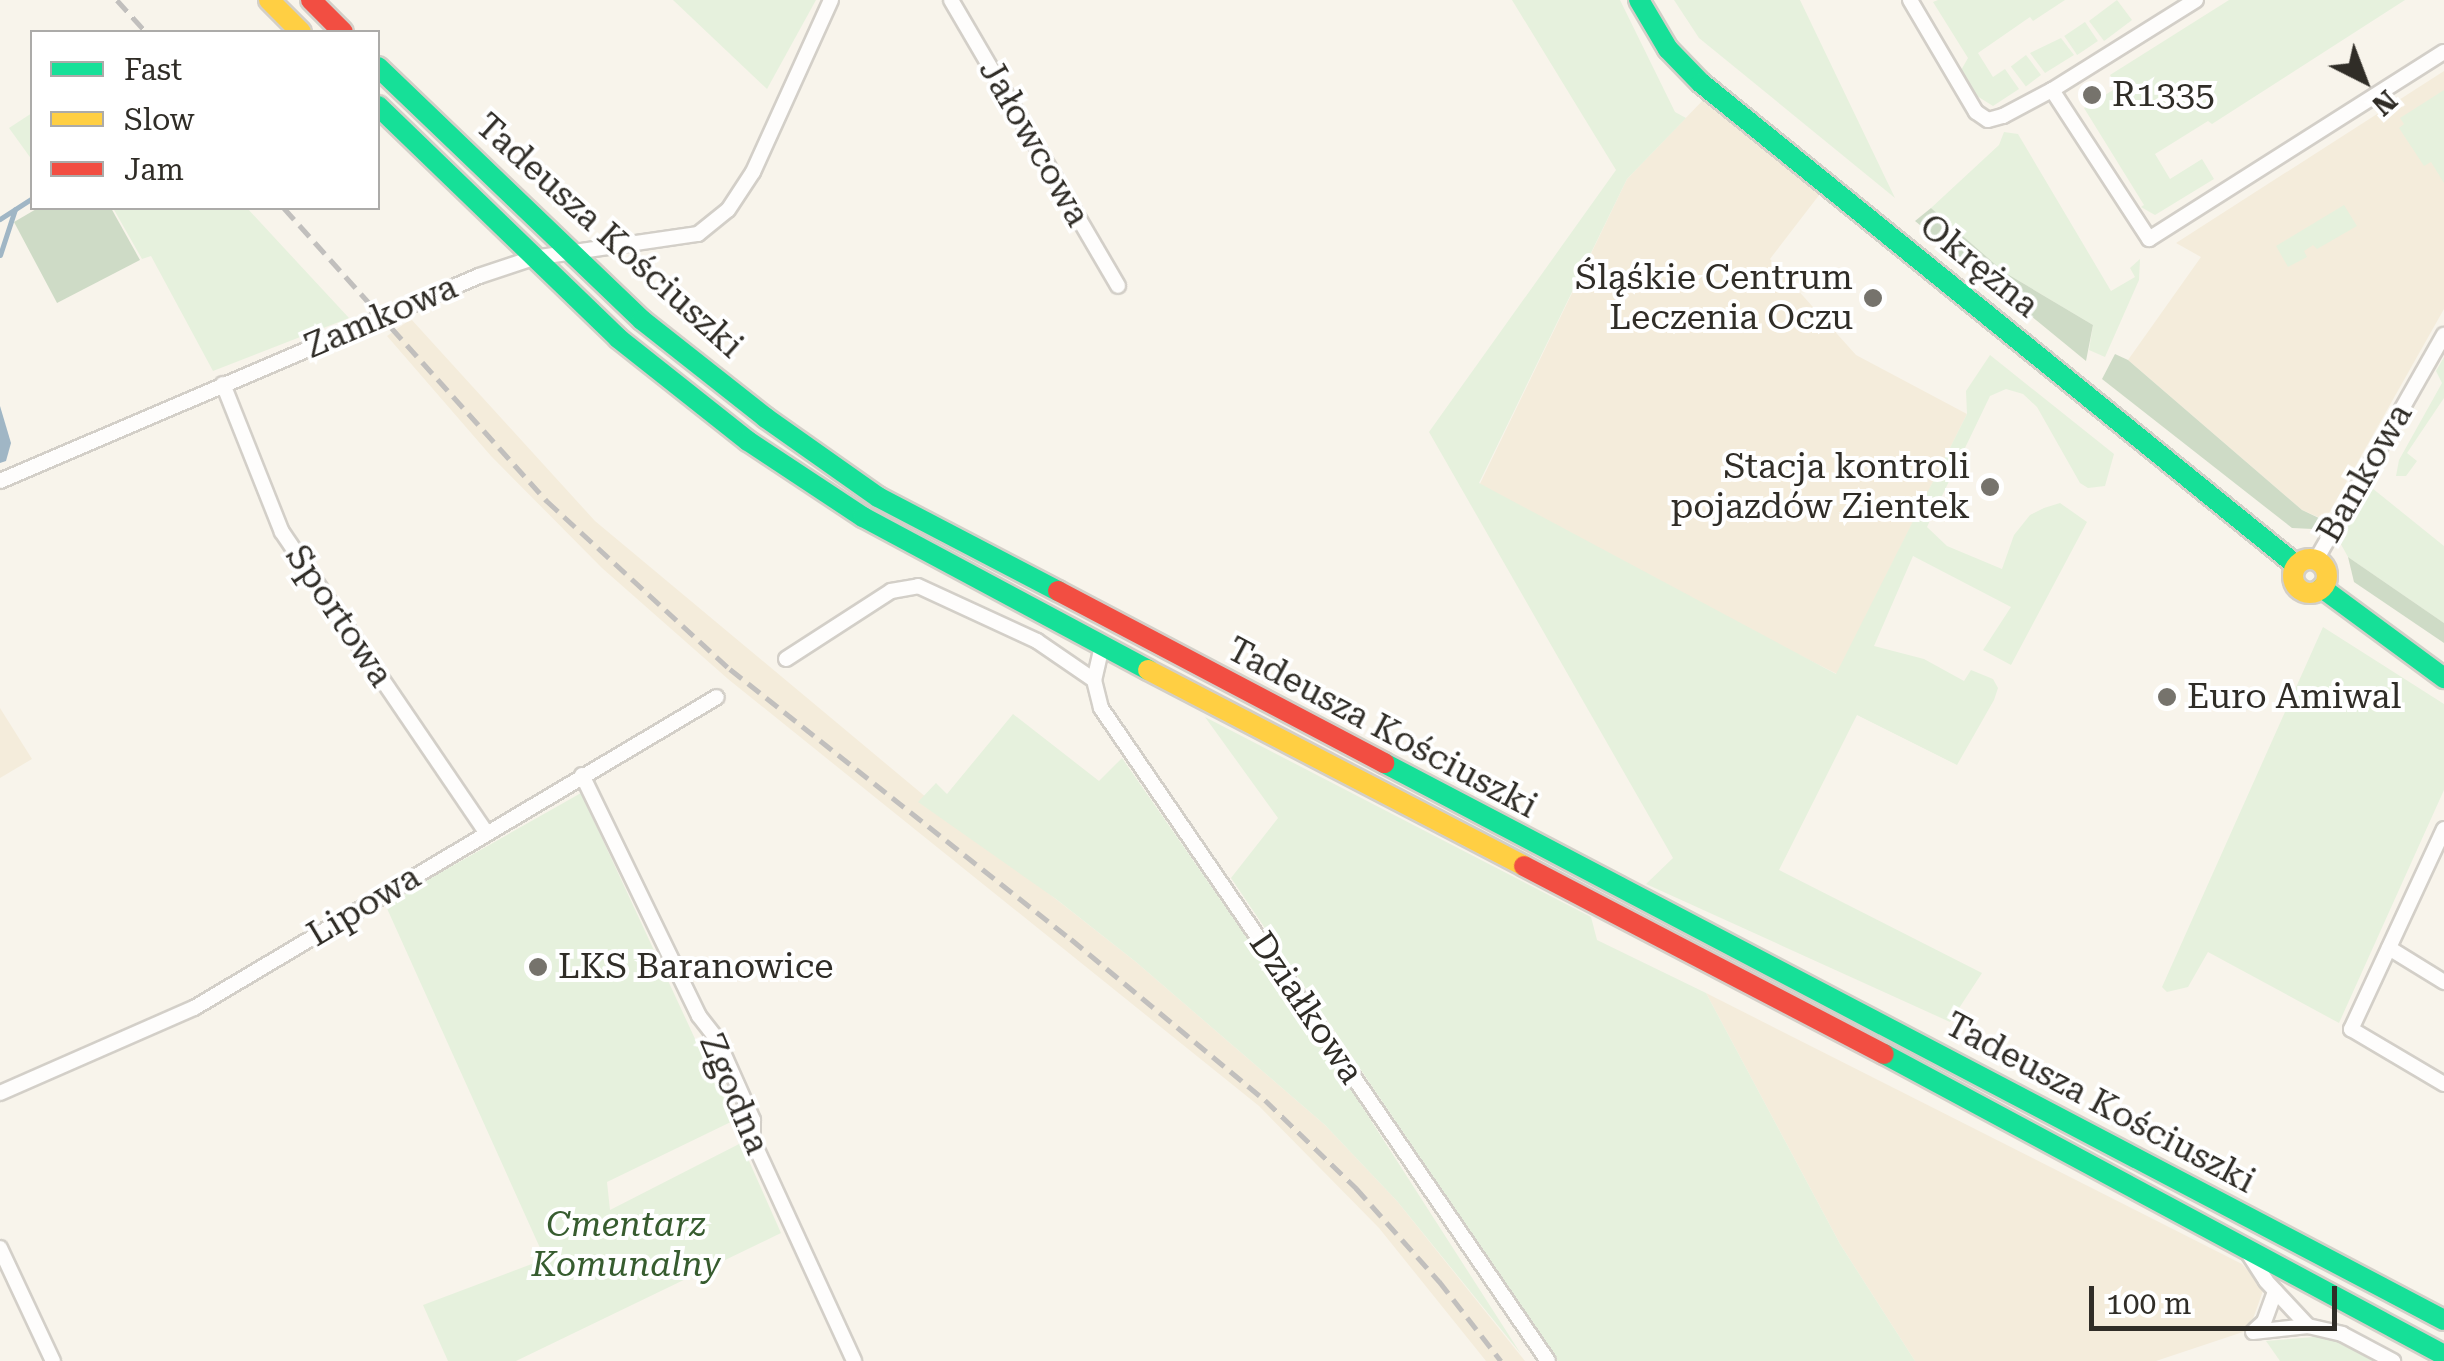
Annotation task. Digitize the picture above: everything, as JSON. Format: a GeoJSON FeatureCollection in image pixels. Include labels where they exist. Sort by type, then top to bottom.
{"type":"FeatureCollection","features":[{"type":"Feature","properties":{"kind":"main road"},"geometry":{"type":"LineString","coordinates":[[269,0],[299,30]]}},
{"type":"Feature","properties":{"kind":"main road"},"geometry":{"type":"LineString","coordinates":[[311,0],[341,30]]}},
{"type":"Feature","properties":{"kind":"main road","name":"Okrężna"},"geometry":{"type":"LineString","coordinates":[[1640,0],[1668,49],[1702,83],[2306,562]]}},
{"type":"Feature","properties":{"kind":"main road","name":"Tadeusza Kościuszki"},"geometry":{"type":"LineString","coordinates":[[380,69],[571,252],[703,370],[878,498],[2444,1320]]}},
{"type":"Feature","properties":{"kind":"main road","name":"Tadeusza Kościuszki"},"geometry":{"type":"LineString","coordinates":[[380,108],[533,258],[684,393],[792,472],[967,576],[2242,1243],[2444,1356]]}},
{"type":"Feature","properties":{"kind":"main road"},"geometry":{"type":"LineString","coordinates":[[2306,562],[2324,566],[2327,577],[2322,588],[2306,592],[2298,589],[2293,573],[2306,562]]}},
{"type":"Feature","properties":{"kind":"main road"},"geometry":{"type":"LineString","coordinates":[[2322,588],[2444,678]]}},
{"type":"Feature","properties":{"kind":"street","name":"Zamkowa"},"geometry":{"type":"LineString","coordinates":[[0,480],[222,384],[374,324],[449,287],[533,258],[698,234],[728,210],[753,172],[830,0]]}},
{"type":"Feature","properties":{"kind":"street","name":"Jałowcowa"},"geometry":{"type":"LineString","coordinates":[[951,0],[1118,286]]}},
{"type":"Feature","properties":{"kind":"street"},"geometry":{"type":"LineString","coordinates":[[1910,0],[1976,112],[1988,120],[2004,116],[2052,90],[2196,0]]}},
{"type":"Feature","properties":{"kind":"street"},"geometry":{"type":"LineString","coordinates":[[2052,90],[2149,239],[2444,52]]}},
{"type":"Feature","properties":{"kind":"street","name":"Bankowa"},"geometry":{"type":"LineString","coordinates":[[2306,562],[2444,335]]}},
{"type":"Feature","properties":{"kind":"street","name":"Sportowa"},"geometry":{"type":"LineString","coordinates":[[222,384],[282,532],[486,832]]}},
{"type":"Feature","properties":{"kind":"street"},"geometry":{"type":"LineString","coordinates":[[786,659],[891,591],[918,586],[1037,640],[1094,680],[1102,646]]}},
{"type":"Feature","properties":{"kind":"street","name":"Działkowa"},"geometry":{"type":"LineString","coordinates":[[1094,680],[1101,708],[1120,737],[1548,1361]]}},
{"type":"Feature","properties":{"kind":"street","name":"Lipowa"},"geometry":{"type":"LineString","coordinates":[[0,1093],[194,1008],[717,696]]}},
{"type":"Feature","properties":{"kind":"street","name":"Zgodna"},"geometry":{"type":"LineString","coordinates":[[582,775],[699,1016],[717,1039],[753,1120],[753,1141],[854,1361]]}},
{"type":"Feature","properties":{"kind":"street"},"geometry":{"type":"LineString","coordinates":[[2444,829],[2350,1029],[2444,1084]]}},
{"type":"Feature","properties":{"kind":"street"},"geometry":{"type":"LineString","coordinates":[[2389,948],[2444,982]]}},
{"type":"Feature","properties":{"kind":"street"},"geometry":{"type":"LineString","coordinates":[[2242,1243],[2274,1291],[2308,1326]]}},
{"type":"Feature","properties":{"kind":"street"},"geometry":{"type":"LineString","coordinates":[[0,1248],[53,1361]]}},
{"type":"Feature","properties":{"kind":"street"},"geometry":{"type":"LineString","coordinates":[[2274,1291],[2264,1322],[2252,1332],[2308,1326],[2342,1334],[2393,1361]]}},
{"type":"Feature","properties":{"kind":"shaded area"},"geometry":{"type":"Polygon","coordinates":[[[2444,71],[2444,309],[2325,520],[2302,510],[2128,360],[2201,257],[2176,243],[2444,71]]]}},
{"type":"Feature","properties":{"kind":"shaded area"},"geometry":{"type":"Polygon","coordinates":[[[1705,98],[1823,190],[1770,259],[1856,355],[1967,414],[1837,674],[1476,492],[1627,179],[1705,98]]]}},
{"type":"Feature","properties":{"kind":"shaded area"},"geometry":{"type":"Polygon","coordinates":[[[411,319],[595,521],[927,798],[1136,962],[1325,1125],[1397,1201],[1525,1361],[1486,1361],[1379,1228],[1259,1106],[728,679],[602,568],[491,456],[387,336],[411,319]]]}},
{"type":"Feature","properties":{"kind":"shaded area"},"geometry":{"type":"Polygon","coordinates":[[[0,708],[32,759],[0,778],[0,708]]]}},
{"type":"Feature","properties":{"kind":"shaded area"},"geometry":{"type":"Polygon","coordinates":[[[1706,993],[2242,1264],[2264,1288],[2249,1330],[2156,1361],[1915,1361],[1840,1244],[1706,993]]]}},
{"type":"Feature","properties":{"kind":"green space"},"geometry":{"type":"Polygon","coordinates":[[[673,0],[816,0],[767,89],[673,0]]]}},
{"type":"Feature","properties":{"kind":"green space"},"geometry":{"type":"Polygon","coordinates":[[[1512,0],[1620,0],[1675,112],[1686,118],[1627,179],[1479,483],[1836,674],[1967,414],[1966,391],[1990,355],[2114,454],[2105,486],[2088,488],[2080,483],[2037,407],[2023,394],[2006,389],[1990,396],[1927,527],[1947,546],[2002,569],[2014,535],[2030,515],[2060,503],[2087,522],[2011,665],[1983,650],[2011,607],[1913,556],[1874,646],[1924,659],[1964,681],[1971,670],[1993,679],[1998,688],[1994,700],[1957,765],[1857,715],[1779,870],[1982,973],[1950,1022],[1646,884],[1673,858],[1429,432],[1616,170],[1512,0]]]}},
{"type":"Feature","properties":{"kind":"green space"},"geometry":{"type":"Polygon","coordinates":[[[1674,0],[1800,0],[1895,198],[1699,38],[1674,0]]]}},
{"type":"Feature","properties":{"kind":"green space"},"geometry":{"type":"Polygon","coordinates":[[[2065,0],[2033,21],[2030,17],[1978,53],[1993,77],[2005,69],[2019,89],[1993,106],[1977,96],[1960,72],[1968,58],[1933,2],[2065,0]]]}},
{"type":"Feature","properties":{"kind":"green space"},"geometry":{"type":"Polygon","coordinates":[[[2117,0],[2132,20],[2104,41],[2089,21],[2117,0]]]}},
{"type":"Feature","properties":{"kind":"green space"},"geometry":{"type":"Polygon","coordinates":[[[2229,0],[2405,0],[2212,124],[2208,121],[2155,154],[2170,179],[2202,159],[2214,179],[2155,215],[2141,207],[2144,205],[2084,108],[2118,87],[2110,75],[2229,0]]]}},
{"type":"Feature","properties":{"kind":"green space"},"geometry":{"type":"Polygon","coordinates":[[[2085,22],[2098,41],[2077,55],[2064,36],[2085,22]]]}},
{"type":"Feature","properties":{"kind":"green space"},"geometry":{"type":"Polygon","coordinates":[[[2061,38],[2074,55],[2045,73],[2030,53],[2061,38]]]}},
{"type":"Feature","properties":{"kind":"green space"},"geometry":{"type":"Polygon","coordinates":[[[2026,55],[2041,75],[2026,86],[2011,66],[2026,55]]]}},
{"type":"Feature","properties":{"kind":"green space"},"geometry":{"type":"Polygon","coordinates":[[[2444,90],[2444,183],[2431,162],[2424,166],[2399,128],[2404,124],[2400,118],[2444,90]]]}},
{"type":"Feature","properties":{"kind":"green space"},"geometry":{"type":"Polygon","coordinates":[[[30,114],[30,157],[9,128],[30,114]]]}},
{"type":"Feature","properties":{"kind":"green space"},"geometry":{"type":"Polygon","coordinates":[[[2004,132],[2018,134],[2111,291],[2135,277],[2130,268],[2140,259],[2139,280],[2105,357],[2089,350],[2093,325],[2004,272],[1931,208],[1999,145],[2004,132]]]}},
{"type":"Feature","properties":{"kind":"green space"},"geometry":{"type":"Polygon","coordinates":[[[2344,205],[2357,226],[2317,249],[2313,245],[2304,251],[2307,257],[2288,267],[2276,246],[2344,205]]]}},
{"type":"Feature","properties":{"kind":"green space"},"geometry":{"type":"Polygon","coordinates":[[[1931,208],[2004,272],[2093,325],[2086,361],[1915,221],[1931,208]]]}},
{"type":"Feature","properties":{"kind":"green space"},"geometry":{"type":"Polygon","coordinates":[[[35,210],[112,210],[140,260],[57,303],[14,222],[35,210]]]}},
{"type":"Feature","properties":{"kind":"green space"},"geometry":{"type":"Polygon","coordinates":[[[114,210],[249,210],[349,318],[213,371],[151,256],[142,259],[114,210]]]}},
{"type":"Feature","properties":{"kind":"green space"},"geometry":{"type":"Polygon","coordinates":[[[2115,354],[2128,360],[2302,510],[2321,519],[2313,529],[2292,528],[2102,379],[2115,354]]]}},
{"type":"Feature","properties":{"kind":"green space"},"geometry":{"type":"Polygon","coordinates":[[[2444,357],[2444,398],[2407,453],[2417,461],[2406,476],[2396,476],[2399,460],[2442,383],[2436,371],[2444,357]]]}},
{"type":"Feature","properties":{"kind":"green space"},"geometry":{"type":"Polygon","coordinates":[[[2372,488],[2444,546],[2444,623],[2348,557],[2338,539],[2367,490],[2372,488]]]}},
{"type":"Feature","properties":{"kind":"green space"},"geometry":{"type":"Polygon","coordinates":[[[2348,557],[2444,623],[2444,643],[2354,582],[2348,557]]]}},
{"type":"Feature","properties":{"kind":"green space"},"geometry":{"type":"Polygon","coordinates":[[[2323,627],[2444,704],[2444,790],[2339,1023],[2208,952],[2188,987],[2167,992],[2162,987],[2323,627]]]}},
{"type":"Feature","properties":{"kind":"green space"},"geometry":{"type":"Polygon","coordinates":[[[1013,714],[1099,781],[1122,758],[1336,1066],[1521,1354],[1397,1201],[1325,1125],[1136,962],[1056,899],[918,802],[936,783],[947,794],[1013,714]]]}},
{"type":"Feature","properties":{"kind":"green space"},"geometry":{"type":"Polygon","coordinates":[[[1205,717],[1591,917],[1597,940],[1706,993],[1840,1244],[1915,1361],[1558,1361],[1231,878],[1278,818],[1205,717]]]}},
{"type":"Feature","properties":{"kind":"green space","name":"Cmentarz Komunalny"},"geometry":{"type":"Polygon","coordinates":[[[581,793],[709,1069],[739,1118],[607,1182],[610,1210],[741,1143],[781,1233],[516,1361],[448,1361],[423,1305],[545,1259],[385,904],[581,793]]]}},
{"type":"Feature","properties":{"kind":"green space"},"geometry":{"type":"Polygon","coordinates":[[[2327,1336],[2373,1361],[2280,1361],[2266,1341],[2327,1336]]]}},
{"type":"Feature","properties":{"kind":"water"},"geometry":{"type":"Polygon","coordinates":[[[0,406],[11,443],[6,461],[0,463],[0,406]]]}},
{"type":"Feature","properties":{"kind":"waterway"},"geometry":{"type":"LineString","coordinates":[[0,219],[30,199]]}},
{"type":"Feature","properties":{"kind":"waterway"},"geometry":{"type":"LineString","coordinates":[[0,255],[15,209]]}},
{"type":"Feature","properties":{"kind":"railway"},"geometry":{"type":"LineString","coordinates":[[117,0],[144,30]]}},
{"type":"Feature","properties":{"kind":"railway"},"geometry":{"type":"LineString","coordinates":[[286,210],[547,501],[730,669],[1071,939],[1265,1100],[1356,1188],[1439,1281],[1501,1361]]}},
{"type":"Feature","properties":{"kind":"traffic: fast"},"geometry":{"type":"LineString","coordinates":[[1639,0],[1668,49],[1701,83],[2296,565]]}},
{"type":"Feature","properties":{"kind":"traffic: fast"},"geometry":{"type":"LineString","coordinates":[[380,69],[642,320],[766,418],[878,497],[1058,591]]}},
{"type":"Feature","properties":{"kind":"traffic: fast"},"geometry":{"type":"LineString","coordinates":[[380,108],[618,338],[748,441],[863,517],[1148,670]]}},
{"type":"Feature","properties":{"kind":"traffic: fast"},"geometry":{"type":"LineString","coordinates":[[2322,588],[2444,678]]}},
{"type":"Feature","properties":{"kind":"traffic: fast"},"geometry":{"type":"LineString","coordinates":[[1384,763],[2444,1320]]}},
{"type":"Feature","properties":{"kind":"traffic: fast"},"geometry":{"type":"LineString","coordinates":[[1884,1054],[2444,1355]]}},
{"type":"Feature","properties":{"kind":"traffic: slow"},"geometry":{"type":"LineString","coordinates":[[269,0],[299,30]]}},
{"type":"Feature","properties":{"kind":"traffic: slow"},"geometry":{"type":"LineString","coordinates":[[2310,559],[2322,564],[2327,576],[2322,588],[2310,593],[2298,588],[2293,576],[2298,564],[2310,559]]}},
{"type":"Feature","properties":{"kind":"traffic: slow"},"geometry":{"type":"LineString","coordinates":[[1148,670],[1524,866]]}},
{"type":"Feature","properties":{"kind":"traffic: jam"},"geometry":{"type":"LineString","coordinates":[[311,0],[341,30]]}},
{"type":"Feature","properties":{"kind":"traffic: jam"},"geometry":{"type":"LineString","coordinates":[[1058,591],[1384,763]]}},
{"type":"Feature","properties":{"kind":"traffic: jam"},"geometry":{"type":"LineString","coordinates":[[1524,866],[1884,1054]]}},
{"type":"Feature","properties":{"kind":"place","name":"R1335"},"geometry":{"type":"Point","coordinates":[2092,95]}},
{"type":"Feature","properties":{"kind":"place","name":"Śląśkie Centrum Leczenia Oczu"},"geometry":{"type":"Point","coordinates":[1873,298]}},
{"type":"Feature","properties":{"kind":"place","name":"Stacja kontroli pojazdów Zientek"},"geometry":{"type":"Point","coordinates":[1990,487]}},
{"type":"Feature","properties":{"kind":"place","name":"Euro Amiwal"},"geometry":{"type":"Point","coordinates":[2167,697]}},
{"type":"Feature","properties":{"kind":"place","name":"LKS Baranowice"},"geometry":{"type":"Point","coordinates":[538,967]}}]}
